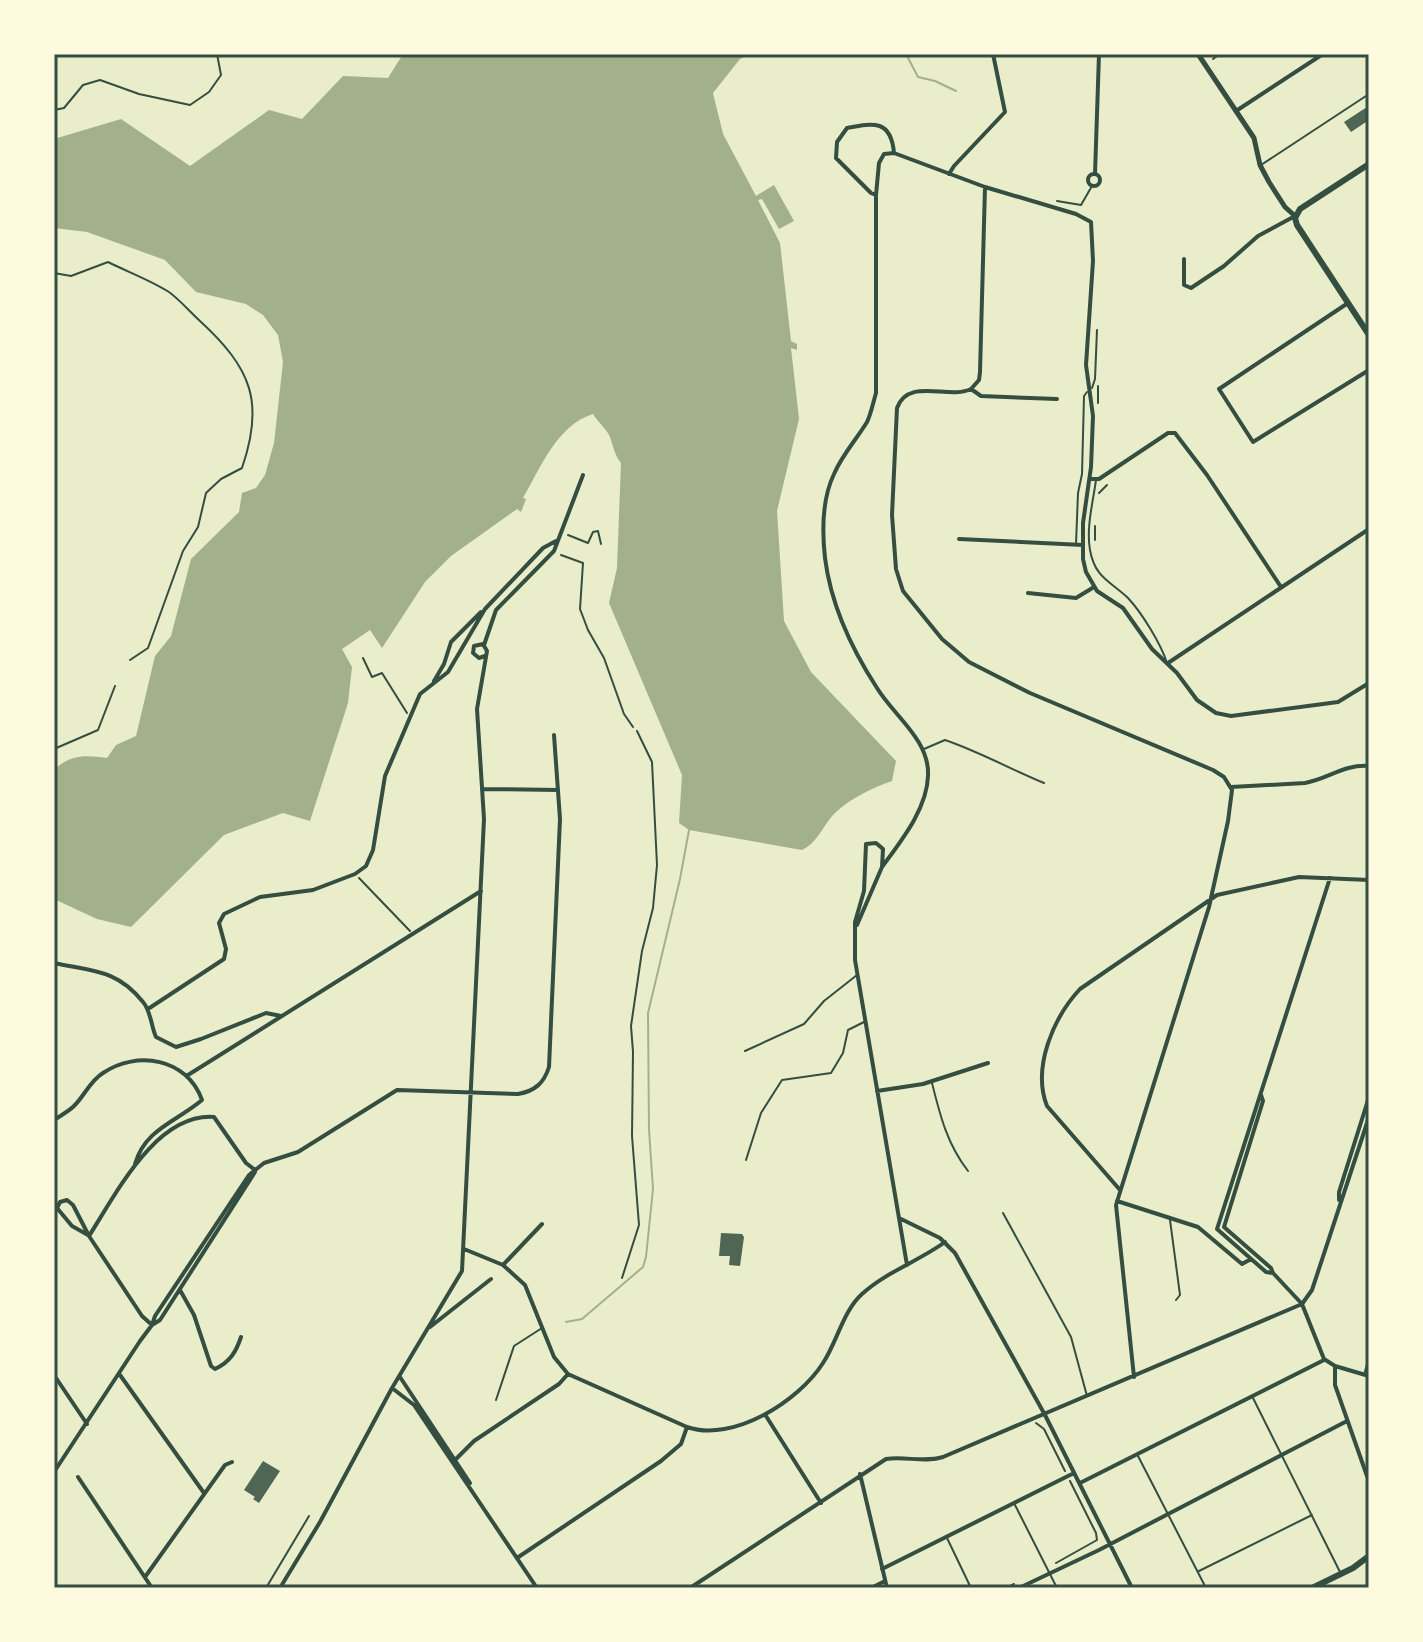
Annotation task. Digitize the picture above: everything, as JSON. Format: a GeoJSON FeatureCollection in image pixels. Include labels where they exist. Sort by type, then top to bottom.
{"type":"FeatureCollection","features":[{"type":"Feature","properties":{"kind":"main road"},"geometry":{"type":"LineString","coordinates":[[1369,164],[1300,209],[1295,216],[1297,225],[1369,335]]}},
{"type":"Feature","properties":{"kind":"main road"},"geometry":{"type":"LineString","coordinates":[[1312,1588],[1328,1584],[1369,1556]]}},
{"type":"Feature","properties":{"kind":"street"},"geometry":{"type":"LineString","coordinates":[[949,174],[1005,112],[993,54]]}},
{"type":"Feature","properties":{"kind":"street"},"geometry":{"type":"LineString","coordinates":[[1095,174],[1088,180],[1092,186],[1100,182],[1095,174],[1099,54]]}},
{"type":"Feature","properties":{"kind":"street"},"geometry":{"type":"LineString","coordinates":[[1184,259],[1184,285],[1191,288],[1224,266],[1258,236],[1295,216],[1285,207],[1260,165],[1254,138],[1198,54]]}},
{"type":"Feature","properties":{"kind":"street"},"geometry":{"type":"LineString","coordinates":[[1236,111],[1323,54]]}},
{"type":"Feature","properties":{"kind":"street"},"geometry":{"type":"LineString","coordinates":[[876,195],[836,158],[837,142],[847,128],[879,125],[892,139],[894,153]]}},
{"type":"Feature","properties":{"kind":"street"},"geometry":{"type":"LineString","coordinates":[[857,925],[882,867],[919,811],[926,791],[928,767],[924,749],[878,691],[854,650],[841,622],[825,558],[824,520],[828,490],[841,460],[868,420],[876,393],[876,195],[878,167],[884,154],[894,153],[985,187],[1084,217],[1091,222],[1093,261],[1086,365],[1093,416],[1093,479],[1084,505],[1086,572],[1094,587],[1123,608],[1152,649],[1168,663],[1202,705],[1216,713],[1231,716],[1338,702],[1369,683]]}},
{"type":"Feature","properties":{"kind":"street"},"geometry":{"type":"LineString","coordinates":[[985,187],[979,380],[963,393],[915,391],[905,396],[897,408],[892,542],[903,591],[942,639],[969,662],[1030,693],[1194,760],[1221,774],[1232,789],[1211,900],[1117,1201],[1115,1217],[1134,1377]]}},
{"type":"Feature","properties":{"kind":"street"},"geometry":{"type":"LineString","coordinates":[[1348,303],[1219,389],[1253,442],[1369,370]]}},
{"type":"Feature","properties":{"kind":"street"},"geometry":{"type":"LineString","coordinates":[[971,389],[981,396],[1057,399]]}},
{"type":"Feature","properties":{"kind":"street"},"geometry":{"type":"LineString","coordinates":[[1093,479],[1168,433],[1175,433],[1190,450],[1281,587]]}},
{"type":"Feature","properties":{"kind":"street"},"geometry":{"type":"LineString","coordinates":[[434,681],[441,680],[463,648],[475,644],[496,610],[555,552],[556,541],[583,475]]}},
{"type":"Feature","properties":{"kind":"street"},"geometry":{"type":"LineString","coordinates":[[1168,663],[1369,529]]}},
{"type":"Feature","properties":{"kind":"street"},"geometry":{"type":"LineString","coordinates":[[959,539],[1083,545]]}},
{"type":"Feature","properties":{"kind":"street"},"geometry":{"type":"LineString","coordinates":[[148,1009],[224,959],[226,949],[219,923],[224,914],[260,897],[313,890],[355,874],[366,866],[373,850],[385,776],[420,694],[434,681],[451,642],[543,548],[556,541]]}},
{"type":"Feature","properties":{"kind":"street"},"geometry":{"type":"LineString","coordinates":[[1028,593],[1076,598],[1094,587]]}},
{"type":"Feature","properties":{"kind":"street"},"geometry":{"type":"LineString","coordinates":[[481,680],[472,632],[485,609]]}},
{"type":"Feature","properties":{"kind":"street"},"geometry":{"type":"LineString","coordinates":[[280,1588],[320,1522],[392,1388],[462,1271],[481,891],[483,789],[477,709],[487,649],[475,644]]}},
{"type":"Feature","properties":{"kind":"street"},"geometry":{"type":"LineString","coordinates":[[457,658],[485,656]]}},
{"type":"Feature","properties":{"kind":"street"},"geometry":{"type":"LineString","coordinates":[[54,1472],[255,1170],[264,1163],[298,1152],[397,1090],[518,1094],[529,1092],[545,1078],[549,1067],[560,819],[554,735]]}},
{"type":"Feature","properties":{"kind":"street"},"geometry":{"type":"LineString","coordinates":[[1232,789],[1317,781],[1353,765],[1369,766]]}},
{"type":"Feature","properties":{"kind":"street"},"geometry":{"type":"LineString","coordinates":[[483,789],[558,790]]}},
{"type":"Feature","properties":{"kind":"street"},"geometry":{"type":"LineString","coordinates":[[882,867],[883,849],[876,843],[866,844],[864,891],[855,922],[855,960],[907,1265]]}},
{"type":"Feature","properties":{"kind":"street"},"geometry":{"type":"LineString","coordinates":[[1120,1190],[1047,1106],[1040,1077],[1044,1053],[1071,999],[1080,989],[1217,895],[1299,877],[1369,880]]}},
{"type":"Feature","properties":{"kind":"street"},"geometry":{"type":"LineString","coordinates":[[1273,1273],[1266,1272],[1217,1229],[1330,878]]}},
{"type":"Feature","properties":{"kind":"street"},"geometry":{"type":"LineString","coordinates":[[188,1075],[481,891]]}},
{"type":"Feature","properties":{"kind":"street"},"geometry":{"type":"LineString","coordinates":[[54,963],[115,976],[144,1002],[156,1037],[176,1047],[266,1013],[281,1016]]}},
{"type":"Feature","properties":{"kind":"street"},"geometry":{"type":"LineString","coordinates":[[54,1120],[74,1106],[92,1081],[118,1064],[164,1063],[178,1067],[188,1075],[202,1100],[148,1137],[135,1164]]}},
{"type":"Feature","properties":{"kind":"street"},"geometry":{"type":"LineString","coordinates":[[877,1091],[932,1081],[988,1063]]}},
{"type":"Feature","properties":{"kind":"street"},"geometry":{"type":"LineString","coordinates":[[1261,1095],[1263,1101],[1224,1227],[1271,1268],[1302,1304],[1324,1359],[1335,1366],[1366,1375]]}},
{"type":"Feature","properties":{"kind":"street"},"geometry":{"type":"LineString","coordinates":[[1340,1202],[1339,1192],[1369,1097]]}},
{"type":"Feature","properties":{"kind":"street"},"geometry":{"type":"LineString","coordinates":[[89,1236],[135,1164],[152,1145],[187,1121],[202,1116],[214,1117],[246,1163],[255,1170]]}},
{"type":"Feature","properties":{"kind":"street"},"geometry":{"type":"LineString","coordinates":[[690,1588],[886,1459],[934,1460],[943,1457],[1302,1304],[1312,1290],[1369,1117]]}},
{"type":"Feature","properties":{"kind":"street"},"geometry":{"type":"LineString","coordinates":[[152,1325],[160,1320],[180,1290],[254,1178],[255,1170]]}},
{"type":"Feature","properties":{"kind":"street"},"geometry":{"type":"LineString","coordinates":[[1117,1201],[1198,1227],[1242,1264],[1251,1259]]}},
{"type":"Feature","properties":{"kind":"street"},"geometry":{"type":"LineString","coordinates":[[89,1236],[67,1221],[57,1208],[60,1202],[70,1202],[142,1316],[152,1325]]}},
{"type":"Feature","properties":{"kind":"street"},"geometry":{"type":"LineString","coordinates":[[899,1218],[918,1225],[945,1242],[961,1263],[1045,1415],[1132,1588]]}},
{"type":"Feature","properties":{"kind":"street"},"geometry":{"type":"LineString","coordinates":[[503,1265],[542,1224]]}},
{"type":"Feature","properties":{"kind":"street"},"geometry":{"type":"LineString","coordinates":[[464,1249],[503,1265],[525,1285],[554,1357],[568,1374],[702,1431],[766,1416],[819,1369],[856,1300],[868,1289],[945,1242]]}},
{"type":"Feature","properties":{"kind":"street"},"geometry":{"type":"LineString","coordinates":[[428,1328],[491,1279]]}},
{"type":"Feature","properties":{"kind":"street"},"geometry":{"type":"LineString","coordinates":[[180,1290],[194,1315],[211,1366],[215,1369],[230,1359],[241,1337]]}},
{"type":"Feature","properties":{"kind":"street"},"geometry":{"type":"LineString","coordinates":[[445,1302],[455,1308]]}},
{"type":"Feature","properties":{"kind":"street"},"geometry":{"type":"LineString","coordinates":[[1080,1483],[1324,1359]]}},
{"type":"Feature","properties":{"kind":"street"},"geometry":{"type":"LineString","coordinates":[[1335,1366],[1335,1385],[1367,1476]]}},
{"type":"Feature","properties":{"kind":"street"},"geometry":{"type":"LineString","coordinates":[[120,1374],[204,1493]]}},
{"type":"Feature","properties":{"kind":"street"},"geometry":{"type":"LineString","coordinates":[[456,1459],[474,1441],[559,1384],[568,1374]]}},
{"type":"Feature","properties":{"kind":"street"},"geometry":{"type":"LineString","coordinates":[[54,1375],[87,1424]]}},
{"type":"Feature","properties":{"kind":"street"},"geometry":{"type":"LineString","coordinates":[[399,1376],[456,1459],[472,1489]]}},
{"type":"Feature","properties":{"kind":"street"},"geometry":{"type":"LineString","coordinates":[[392,1388],[414,1405],[537,1588]]}},
{"type":"Feature","properties":{"kind":"street"},"geometry":{"type":"LineString","coordinates":[[766,1416],[821,1503]]}},
{"type":"Feature","properties":{"kind":"street"},"geometry":{"type":"LineString","coordinates":[[1019,1588],[1347,1421]]}},
{"type":"Feature","properties":{"kind":"street"},"geometry":{"type":"LineString","coordinates":[[517,1558],[661,1461],[681,1444],[687,1427]]}},
{"type":"Feature","properties":{"kind":"street"},"geometry":{"type":"LineString","coordinates":[[145,1577],[225,1465],[232,1462]]}},
{"type":"Feature","properties":{"kind":"street"},"geometry":{"type":"LineString","coordinates":[[882,1569],[1074,1473]]}},
{"type":"Feature","properties":{"kind":"street"},"geometry":{"type":"LineString","coordinates":[[860,1474],[887,1588]]}},
{"type":"Feature","properties":{"kind":"street"},"geometry":{"type":"LineString","coordinates":[[78,1477],[152,1588]]}},
{"type":"Feature","properties":{"kind":"street"},"geometry":{"type":"LineString","coordinates":[[871,1588],[885,1581]]}},
{"type":"Feature","properties":{"kind":"lane"},"geometry":{"type":"LineString","coordinates":[[1260,165],[1369,94]]}},
{"type":"Feature","properties":{"kind":"lane"},"geometry":{"type":"LineString","coordinates":[[1076,545],[1084,396],[1095,379],[1097,330]]}},
{"type":"Feature","properties":{"kind":"lane"},"geometry":{"type":"LineString","coordinates":[[1093,479],[1089,536],[1091,555],[1103,579],[1129,599],[1164,651],[1168,663]]}},
{"type":"Feature","properties":{"kind":"lane"},"geometry":{"type":"LineString","coordinates":[[924,749],[945,740],[981,752],[1044,783]]}},
{"type":"Feature","properties":{"kind":"lane"},"geometry":{"type":"LineString","coordinates":[[745,1051],[804,1024],[824,1001],[858,974]]}},
{"type":"Feature","properties":{"kind":"lane"},"geometry":{"type":"LineString","coordinates":[[746,1160],[761,1113],[782,1080],[831,1073],[843,1053],[848,1030],[865,1022]]}},
{"type":"Feature","properties":{"kind":"lane"},"geometry":{"type":"LineString","coordinates":[[932,1081],[944,1130],[968,1171]]}},
{"type":"Feature","properties":{"kind":"lane"},"geometry":{"type":"LineString","coordinates":[[1003,1213],[1071,1337],[1087,1397]]}},
{"type":"Feature","properties":{"kind":"lane"},"geometry":{"type":"LineString","coordinates":[[1170,1219],[1180,1295],[1176,1300]]}},
{"type":"Feature","properties":{"kind":"lane"},"geometry":{"type":"LineString","coordinates":[[496,1400],[514,1346],[543,1328]]}},
{"type":"Feature","properties":{"kind":"lane"},"geometry":{"type":"LineString","coordinates":[[1366,1375],[1369,1357]]}},
{"type":"Feature","properties":{"kind":"lane"},"geometry":{"type":"LineString","coordinates":[[1251,1395],[1341,1574]]}},
{"type":"Feature","properties":{"kind":"lane"},"geometry":{"type":"LineString","coordinates":[[1137,1455],[1206,1588]]}},
{"type":"Feature","properties":{"kind":"lane"},"geometry":{"type":"LineString","coordinates":[[1014,1502],[1057,1588]]}},
{"type":"Feature","properties":{"kind":"lane"},"geometry":{"type":"LineString","coordinates":[[1198,1571],[1313,1514]]}},
{"type":"Feature","properties":{"kind":"lane"},"geometry":{"type":"LineString","coordinates":[[946,1537],[971,1588]]}},
{"type":"Feature","properties":{"kind":"path"},"geometry":{"type":"LineString","coordinates":[[54,110],[64,108],[83,85],[100,80],[139,94],[190,105],[209,92],[221,75],[217,54]]}},
{"type":"Feature","properties":{"kind":"path"},"geometry":{"type":"LineString","coordinates":[[1213,59],[1220,54]]}},
{"type":"Feature","properties":{"kind":"path"},"geometry":{"type":"LineString","coordinates":[[1050,206],[1058,201],[1081,205],[1092,186]]}},
{"type":"Feature","properties":{"kind":"path"},"geometry":{"type":"LineString","coordinates":[[54,273],[71,276],[108,262],[169,292],[224,343],[246,376],[253,407],[253,436],[242,468],[221,479],[206,493],[198,527],[183,551],[148,648],[130,660]]}},
{"type":"Feature","properties":{"kind":"path"},"geometry":{"type":"LineString","coordinates":[[1098,376],[1098,404]]}},
{"type":"Feature","properties":{"kind":"path"},"geometry":{"type":"LineString","coordinates":[[1096,500],[1107,485]]}},
{"type":"Feature","properties":{"kind":"path"},"geometry":{"type":"LineString","coordinates":[[1094,548],[1095,523]]}},
{"type":"Feature","properties":{"kind":"path"},"geometry":{"type":"LineString","coordinates":[[568,535],[588,543],[593,532],[598,531],[601,544]]}},
{"type":"Feature","properties":{"kind":"path"},"geometry":{"type":"LineString","coordinates":[[555,552],[583,563],[580,609],[604,658],[624,714],[652,762],[657,865],[653,908],[642,951],[631,1026],[632,1136],[639,1225],[622,1278]]}},
{"type":"Feature","properties":{"kind":"path"},"geometry":{"type":"LineString","coordinates":[[363,658],[372,677],[382,673],[411,716]]}},
{"type":"Feature","properties":{"kind":"path"},"geometry":{"type":"LineString","coordinates":[[54,749],[98,730],[115,686]]}},
{"type":"Feature","properties":{"kind":"path"},"geometry":{"type":"LineString","coordinates":[[355,874],[413,933]]}},
{"type":"Feature","properties":{"kind":"path"},"geometry":{"type":"LineString","coordinates":[[1044,1429],[1065,1471]]}},
{"type":"Feature","properties":{"kind":"path"},"geometry":{"type":"LineString","coordinates":[[1054,1564],[1097,1540],[1073,1485]]}},
{"type":"Feature","properties":{"kind":"path"},"geometry":{"type":"LineString","coordinates":[[266,1588],[309,1516]]}},
{"type":"Feature","properties":{"kind":"shaded area"},"geometry":{"type":"Polygon","coordinates":[[[403,54],[751,54],[740,59],[713,93],[723,134],[756,196],[774,185],[794,221],[779,229],[762,199],[758,200],[780,243],[791,341],[797,344],[797,350],[791,348],[799,419],[777,511],[784,621],[811,672],[896,761],[892,781],[842,807],[812,843],[802,850],[689,830],[679,823],[682,775],[609,603],[617,568],[621,463],[608,434],[593,414],[569,428],[551,449],[523,498],[526,499],[521,512],[517,509],[451,556],[425,582],[382,648],[370,630],[342,649],[352,667],[348,703],[310,821],[283,813],[224,835],[131,927],[97,919],[54,899],[54,770],[66,761],[79,757],[107,758],[116,745],[136,736],[155,656],[171,636],[191,559],[239,512],[242,493],[256,488],[265,475],[274,443],[283,362],[278,335],[263,315],[246,304],[196,292],[165,260],[87,232],[54,228],[54,139],[121,119],[190,166],[269,110],[302,119],[343,76],[388,78],[403,54]]]}},
{"type":"Feature","properties":{"kind":"building"},"geometry":{"type":"Polygon","coordinates":[[[1367,107],[1369,120],[1351,132],[1344,122],[1367,107]]]}},
{"type":"Feature","properties":{"kind":"building"},"geometry":{"type":"Polygon","coordinates":[[[721,1233],[742,1234],[744,1237],[740,1266],[729,1265],[730,1256],[719,1256],[721,1233]]]}},
{"type":"Feature","properties":{"kind":"building"},"geometry":{"type":"Polygon","coordinates":[[[263,1461],[280,1471],[259,1503],[244,1490],[263,1461]]]}},
{"type":"Feature","properties":{"kind":"waterway"},"geometry":{"type":"LineString","coordinates":[[906,54],[918,77],[956,91]]}},
{"type":"Feature","properties":{"kind":"waterway"},"geometry":{"type":"LineString","coordinates":[[566,1322],[582,1319],[643,1267],[646,1257],[653,1189],[648,1013],[689,830]]}}]}
